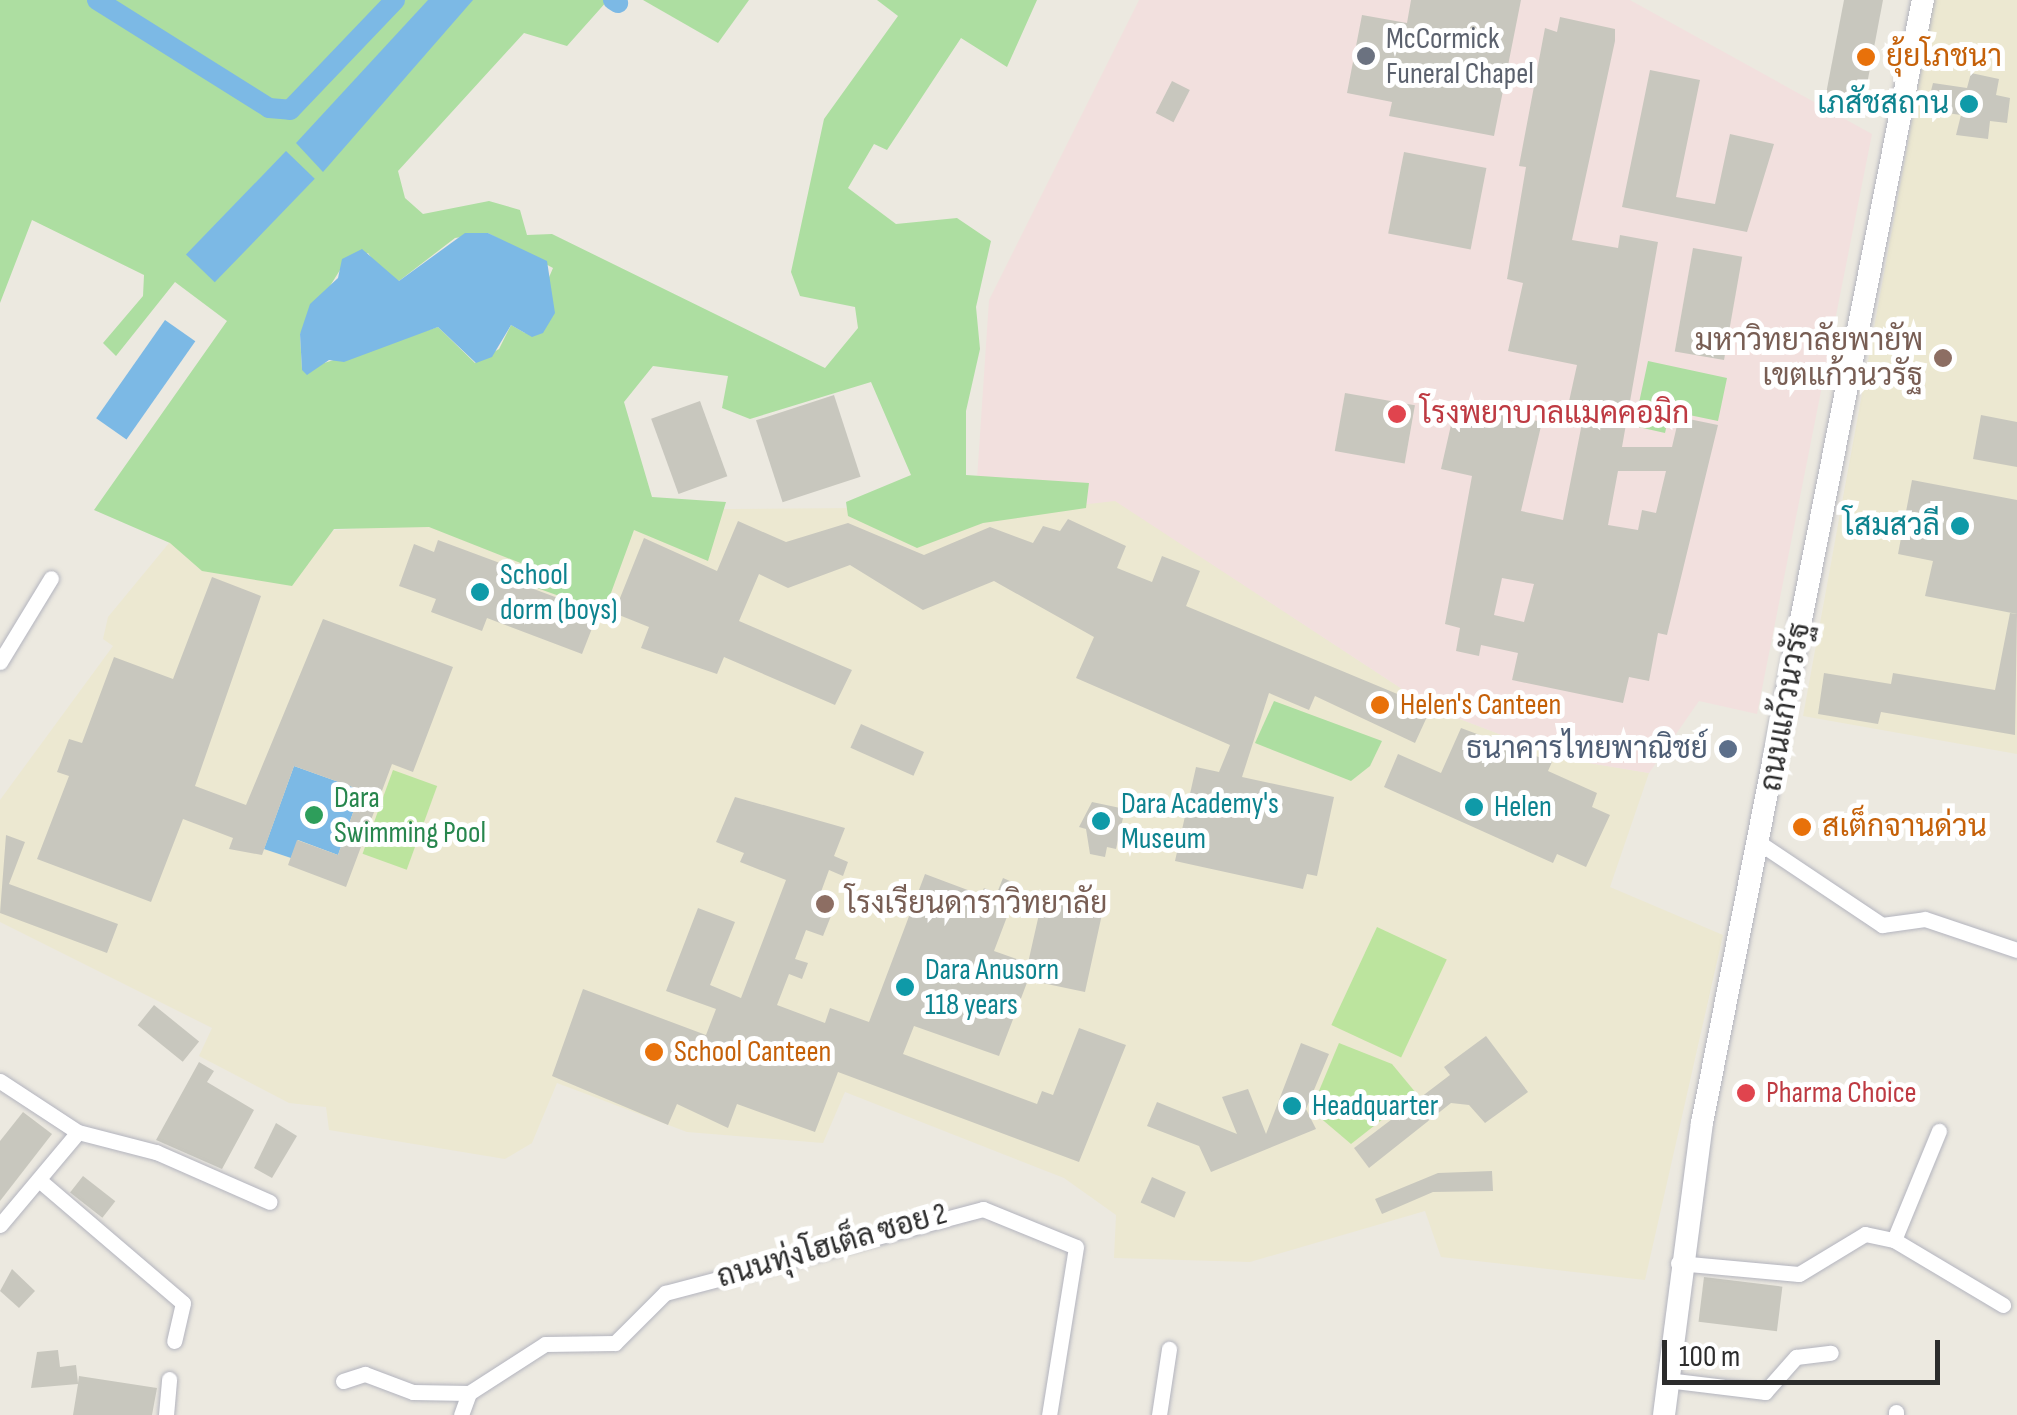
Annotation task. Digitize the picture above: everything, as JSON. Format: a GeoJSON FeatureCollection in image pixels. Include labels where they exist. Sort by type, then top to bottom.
{"type":"FeatureCollection","features":[{"type":"Feature","properties":{"kind":"street","name":"ถนนแก้วนวรัฐ"},"geometry":{"type":"LineString","coordinates":[[1664,1415],[1678,1263],[1922,0]]}},
{"type":"Feature","properties":{"kind":"street"},"geometry":{"type":"LineString","coordinates":[[0,662],[51,578]]}},
{"type":"Feature","properties":{"kind":"street"},"geometry":{"type":"LineString","coordinates":[[1761,844],[1882,925],[1925,919],[2017,950]]}},
{"type":"Feature","properties":{"kind":"street"},"geometry":{"type":"LineString","coordinates":[[0,1081],[78,1132],[156,1152],[270,1202]]}},
{"type":"Feature","properties":{"kind":"street"},"geometry":{"type":"LineString","coordinates":[[1894,1240],[1939,1131]]}},
{"type":"Feature","properties":{"kind":"street"},"geometry":{"type":"LineString","coordinates":[[0,1225],[78,1132]]}},
{"type":"Feature","properties":{"kind":"street"},"geometry":{"type":"LineString","coordinates":[[39,1180],[183,1302],[174,1341]]}},
{"type":"Feature","properties":{"kind":"street","name":"ถนนทุ่งโฮเต็ล ซอย 2"},"geometry":{"type":"LineString","coordinates":[[469,1393],[544,1344],[615,1343],[665,1294],[982,1209],[1076,1247],[1048,1415]]}},
{"type":"Feature","properties":{"kind":"street"},"geometry":{"type":"LineString","coordinates":[[1678,1263],[1799,1274],[1856,1234],[1894,1240],[2003,1305]]}},
{"type":"Feature","properties":{"kind":"street"},"geometry":{"type":"LineString","coordinates":[[1159,1415],[1169,1348]]}},
{"type":"Feature","properties":{"kind":"street"},"geometry":{"type":"LineString","coordinates":[[1666,1380],[1764,1392],[1796,1356],[1831,1353]]}},
{"type":"Feature","properties":{"kind":"street"},"geometry":{"type":"LineString","coordinates":[[344,1381],[365,1374],[413,1392],[469,1393],[461,1415]]}},
{"type":"Feature","properties":{"kind":"street"},"geometry":{"type":"LineString","coordinates":[[166,1415],[169,1380]]}},
{"type":"Feature","properties":{"kind":"shaded area","name":"โรงพยาบาลแมคคอมิก"},"geometry":{"type":"Polygon","coordinates":[[[1139,0],[1630,0],[1872,134],[1757,714],[1699,701],[1649,773],[1565,759],[1431,708],[1115,501],[982,516],[977,479],[989,300],[1139,0]]]}},
{"type":"Feature","properties":{"kind":"shaded area","name":"มหาวิทยาลัยพายัพ เขตแก้วนวรัฐ"},"geometry":{"type":"Polygon","coordinates":[[[1934,0],[2017,0],[2017,754],[1803,716],[1934,0]]]}},
{"type":"Feature","properties":{"kind":"shaded area","name":"โรงเรียนดาราวิทยาลัย"},"geometry":{"type":"Polygon","coordinates":[[[1115,500],[1431,708],[1565,759],[1649,773],[1610,887],[1723,935],[1645,1280],[1441,1257],[1425,1211],[1250,1262],[1114,1258],[1116,1215],[1064,1178],[845,1092],[823,1143],[687,1132],[557,1083],[532,1143],[505,1159],[329,1130],[326,1107],[289,1103],[199,1056],[212,1028],[0,922],[0,800],[113,646],[103,639],[108,617],[169,543],[599,510],[981,507],[983,516],[1115,500]]]}},
{"type":"Feature","properties":{"kind":"green space"},"geometry":{"type":"Polygon","coordinates":[[[0,0],[608,0],[567,46],[524,33],[398,171],[405,198],[423,214],[489,201],[520,210],[527,235],[552,234],[825,368],[858,328],[855,307],[800,296],[791,272],[824,119],[898,16],[877,0],[1037,0],[1007,67],[961,38],[887,150],[874,144],[848,188],[896,224],[957,218],[991,241],[976,307],[980,349],[966,411],[966,475],[1089,483],[1086,508],[983,523],[917,548],[848,516],[846,502],[911,475],[871,382],[750,419],[722,408],[728,376],[653,366],[624,402],[652,497],[726,502],[708,561],[634,530],[604,612],[523,583],[528,566],[429,527],[334,529],[292,586],[202,571],[170,543],[94,510],[227,321],[175,282],[116,356],[103,343],[143,296],[144,275],[32,220],[0,303],[0,0]],[[488,233],[455,238],[399,281],[383,275],[368,253],[340,270],[300,334],[302,370],[438,327],[475,363],[499,349],[511,325],[525,333],[553,268],[488,233]]]}},
{"type":"Feature","properties":{"kind":"green space"},"geometry":{"type":"Polygon","coordinates":[[[643,0],[749,0],[718,43],[643,0]]]}},
{"type":"Feature","properties":{"kind":"green space"},"geometry":{"type":"Polygon","coordinates":[[[1648,361],[1727,378],[1718,421],[1670,411],[1665,433],[1634,426],[1648,361]]]}},
{"type":"Feature","properties":{"kind":"green space"},"geometry":{"type":"Polygon","coordinates":[[[1274,701],[1382,741],[1370,766],[1351,781],[1255,743],[1274,701]]]}},
{"type":"Feature","properties":{"kind":"green space"},"geometry":{"type":"Polygon","coordinates":[[[393,770],[437,786],[407,870],[363,854],[393,770]]]}},
{"type":"Feature","properties":{"kind":"green space"},"geometry":{"type":"Polygon","coordinates":[[[1377,927],[1447,960],[1401,1057],[1331,1025],[1377,927]]]}},
{"type":"Feature","properties":{"kind":"green space"},"geometry":{"type":"Polygon","coordinates":[[[1339,1043],[1392,1064],[1416,1093],[1351,1144],[1311,1110],[1339,1043]]]}},
{"type":"Feature","properties":{"kind":"water"},"geometry":{"type":"Polygon","coordinates":[[[428,0],[473,0],[323,172],[296,143],[428,0]]]}},
{"type":"Feature","properties":{"kind":"water"},"geometry":{"type":"Polygon","coordinates":[[[286,151],[315,179],[215,282],[186,255],[286,151]]]}},
{"type":"Feature","properties":{"kind":"water"},"geometry":{"type":"Polygon","coordinates":[[[465,233],[488,233],[547,261],[555,313],[543,333],[532,337],[511,325],[492,357],[476,363],[438,327],[344,362],[329,360],[307,375],[302,370],[300,334],[310,304],[338,278],[342,259],[362,249],[399,281],[465,233]]]}},
{"type":"Feature","properties":{"kind":"water"},"geometry":{"type":"Polygon","coordinates":[[[165,320],[195,341],[126,440],[96,418],[165,320]]]}},
{"type":"Feature","properties":{"kind":"water","name":"Dara Swimming Pool"},"geometry":{"type":"Polygon","coordinates":[[[294,766],[361,790],[338,855],[298,840],[291,858],[264,849],[294,766]]]}},
{"type":"Feature","properties":{"kind":"building"},"geometry":{"type":"Polygon","coordinates":[[[1411,0],[1521,0],[1494,136],[1389,116],[1392,102],[1347,93],[1362,15],[1407,23],[1411,0]]]}},
{"type":"Feature","properties":{"kind":"building"},"geometry":{"type":"Polygon","coordinates":[[[1844,0],[1883,0],[1861,116],[1825,99],[1844,0]]]}},
{"type":"Feature","properties":{"kind":"building"},"geometry":{"type":"Polygon","coordinates":[[[1560,17],[1615,29],[1572,240],[1618,248],[1620,235],[1658,242],[1622,447],[1672,447],[1679,417],[1718,425],[1667,635],[1658,633],[1649,681],[1629,677],[1623,703],[1512,680],[1518,653],[1481,645],[1479,656],[1456,651],[1460,628],[1445,624],[1472,476],[1441,469],[1456,403],[1542,422],[1521,511],[1563,520],[1583,418],[1566,415],[1577,365],[1508,351],[1523,283],[1507,279],[1526,167],[1519,166],[1545,28],[1557,32],[1560,17]],[[1618,471],[1608,525],[1638,530],[1642,510],[1656,513],[1666,471],[1618,471]],[[1502,578],[1494,615],[1524,622],[1534,584],[1502,578]]]}},
{"type":"Feature","properties":{"kind":"building"},"geometry":{"type":"Polygon","coordinates":[[[1650,70],[1700,80],[1676,197],[1715,204],[1730,134],[1774,144],[1747,232],[1622,207],[1650,70]]]}},
{"type":"Feature","properties":{"kind":"building","name":"เภสัชสถาน"},"geometry":{"type":"Polygon","coordinates":[[[1971,73],[1999,79],[1996,95],[2010,98],[2007,123],[1990,121],[1988,139],[1956,135],[1961,115],[1926,110],[1933,83],[1967,88],[1971,73]]]}},
{"type":"Feature","properties":{"kind":"building"},"geometry":{"type":"Polygon","coordinates":[[[1172,81],[1190,90],[1173,122],[1156,113],[1172,81]]]}},
{"type":"Feature","properties":{"kind":"building"},"geometry":{"type":"Polygon","coordinates":[[[1404,152],[1486,168],[1471,250],[1388,233],[1404,152]]]}},
{"type":"Feature","properties":{"kind":"building"},"geometry":{"type":"Polygon","coordinates":[[[1693,248],[1742,257],[1724,360],[1675,351],[1693,248]]]}},
{"type":"Feature","properties":{"kind":"building"},"geometry":{"type":"Polygon","coordinates":[[[1345,393],[1415,405],[1405,463],[1335,451],[1345,393]]]}},
{"type":"Feature","properties":{"kind":"building"},"geometry":{"type":"Polygon","coordinates":[[[834,395],[861,477],[783,502],[756,420],[834,395]]]}},
{"type":"Feature","properties":{"kind":"building"},"geometry":{"type":"Polygon","coordinates":[[[700,401],[727,476],[678,494],[651,419],[700,401]]]}},
{"type":"Feature","properties":{"kind":"building"},"geometry":{"type":"Polygon","coordinates":[[[1981,415],[2017,422],[2017,467],[1973,459],[1981,415]]]}},
{"type":"Feature","properties":{"kind":"building","name":"โสมสวลี"},"geometry":{"type":"Polygon","coordinates":[[[1912,480],[2017,500],[2017,614],[1925,596],[1933,561],[1898,554],[1912,480]]]}},
{"type":"Feature","properties":{"kind":"building"},"geometry":{"type":"Polygon","coordinates":[[[1068,519],[1126,546],[1117,568],[1152,582],[1162,556],[1200,571],[1186,606],[1431,708],[1415,743],[1315,696],[1309,710],[1269,693],[1242,777],[1334,797],[1317,876],[1307,874],[1303,889],[1175,861],[1196,767],[1219,772],[1230,745],[1076,678],[1094,637],[994,581],[923,610],[850,565],[788,588],[759,574],[739,621],[852,670],[835,705],[724,657],[717,674],[641,648],[649,627],[614,613],[644,538],[717,571],[738,521],[786,542],[848,523],[924,555],[990,527],[1033,543],[1043,526],[1060,531],[1068,519]]]}},
{"type":"Feature","properties":{"kind":"building","name":"School dorm (boys)"},"geometry":{"type":"Polygon","coordinates":[[[438,540],[519,570],[515,582],[598,613],[582,654],[487,618],[482,631],[431,612],[436,599],[399,586],[414,544],[434,552],[438,540]]]}},
{"type":"Feature","properties":{"kind":"building"},"geometry":{"type":"Polygon","coordinates":[[[212,577],[261,596],[195,786],[246,805],[323,619],[453,667],[413,772],[392,764],[346,887],[288,865],[297,840],[338,855],[361,790],[294,766],[262,855],[229,849],[233,838],[183,819],[151,902],[37,859],[69,776],[57,772],[69,739],[82,743],[114,657],[173,679],[212,577]]]}},
{"type":"Feature","properties":{"kind":"building"},"geometry":{"type":"Polygon","coordinates":[[[2010,613],[2017,614],[2015,735],[1881,712],[1878,724],[1818,714],[1824,673],[1891,684],[1893,673],[1995,690],[2010,613]]]}},
{"type":"Feature","properties":{"kind":"building"},"geometry":{"type":"Polygon","coordinates":[[[861,724],[924,752],[913,776],[850,748],[861,724]]]}},
{"type":"Feature","properties":{"kind":"building"},"geometry":{"type":"Polygon","coordinates":[[[1461,728],[1552,762],[1548,771],[1597,793],[1592,807],[1610,815],[1586,867],[1557,854],[1553,863],[1384,787],[1398,754],[1441,773],[1461,728]]]}},
{"type":"Feature","properties":{"kind":"building"},"geometry":{"type":"Polygon","coordinates":[[[735,797],[845,828],[834,856],[848,862],[843,876],[829,870],[818,900],[835,906],[823,936],[806,930],[795,959],[808,963],[802,979],[789,974],[777,1005],[825,1023],[830,1008],[869,1022],[925,874],[981,895],[984,888],[997,893],[1003,878],[1019,885],[994,951],[1028,963],[1044,892],[1104,905],[1085,992],[1028,980],[999,1056],[914,1026],[903,1054],[1037,1104],[1042,1091],[1053,1095],[1079,1028],[1126,1045],[1079,1162],[838,1072],[815,1132],[737,1104],[728,1128],[677,1104],[668,1125],[552,1076],[583,989],[706,1035],[716,1009],[666,991],[698,908],[735,922],[710,985],[741,998],[786,880],[740,862],[744,853],[716,842],[735,797]]]}},
{"type":"Feature","properties":{"kind":"building","name":"Dara Academy's Museum"},"geometry":{"type":"Polygon","coordinates":[[[1092,802],[1125,809],[1116,849],[1107,847],[1105,857],[1090,854],[1086,829],[1079,827],[1092,802]]]}},
{"type":"Feature","properties":{"kind":"building"},"geometry":{"type":"Polygon","coordinates":[[[6,835],[25,842],[9,884],[118,924],[107,953],[0,913],[6,835]]]}},
{"type":"Feature","properties":{"kind":"building"},"geometry":{"type":"Polygon","coordinates":[[[154,1005],[199,1042],[183,1062],[138,1025],[154,1005]]]}},
{"type":"Feature","properties":{"kind":"building"},"geometry":{"type":"Polygon","coordinates":[[[1486,1036],[1528,1092],[1485,1123],[1469,1105],[1451,1103],[1369,1168],[1354,1148],[1450,1075],[1444,1067],[1486,1036]]]}},
{"type":"Feature","properties":{"kind":"building","name":"Headquarter"},"geometry":{"type":"Polygon","coordinates":[[[1301,1043],[1329,1054],[1306,1109],[1316,1129],[1211,1172],[1199,1146],[1147,1126],[1157,1102],[1237,1134],[1222,1097],[1248,1089],[1266,1134],[1301,1043]]]}},
{"type":"Feature","properties":{"kind":"building"},"geometry":{"type":"Polygon","coordinates":[[[199,1062],[214,1071],[207,1082],[254,1110],[222,1169],[156,1140],[199,1062]]]}},
{"type":"Feature","properties":{"kind":"building"},"geometry":{"type":"Polygon","coordinates":[[[23,1112],[52,1134],[0,1201],[0,1141],[23,1112]]]}},
{"type":"Feature","properties":{"kind":"building"},"geometry":{"type":"Polygon","coordinates":[[[276,1123],[297,1136],[272,1178],[254,1168],[276,1123]]]}},
{"type":"Feature","properties":{"kind":"building"},"geometry":{"type":"Polygon","coordinates":[[[1492,1171],[1493,1191],[1433,1192],[1382,1214],[1375,1199],[1438,1173],[1492,1171]]]}},
{"type":"Feature","properties":{"kind":"building"},"geometry":{"type":"Polygon","coordinates":[[[83,1176],[115,1201],[102,1218],[70,1193],[83,1176]]]}},
{"type":"Feature","properties":{"kind":"building"},"geometry":{"type":"Polygon","coordinates":[[[1152,1177],[1186,1192],[1174,1218],[1141,1203],[1152,1177]]]}},
{"type":"Feature","properties":{"kind":"building"},"geometry":{"type":"Polygon","coordinates":[[[12,1269],[35,1291],[19,1308],[0,1291],[12,1269]]]}},
{"type":"Feature","properties":{"kind":"building"},"geometry":{"type":"Polygon","coordinates":[[[1704,1277],[1782,1287],[1777,1331],[1699,1322],[1704,1277]]]}},
{"type":"Feature","properties":{"kind":"building"},"geometry":{"type":"Polygon","coordinates":[[[58,1350],[60,1367],[76,1365],[78,1383],[79,1376],[157,1388],[152,1415],[73,1415],[78,1384],[31,1388],[37,1352],[58,1350]]]}},
{"type":"Feature","properties":{"kind":"waterway"},"geometry":{"type":"LineString","coordinates":[[97,0],[269,108],[290,110],[395,0]]}},
{"type":"Feature","properties":{"kind":"waterway"},"geometry":{"type":"LineString","coordinates":[[613,0],[618,3]]}},
{"type":"Feature","properties":{"kind":"place","name":"McCormick Funeral Chapel"},"geometry":{"type":"Point","coordinates":[1366,56]}},
{"type":"Feature","properties":{"kind":"place","name":"ยุ้ยโภชนา"},"geometry":{"type":"Point","coordinates":[1866,57]}},
{"type":"Feature","properties":{"kind":"place","name":"เภสัชสถาน"},"geometry":{"type":"Point","coordinates":[1969,104]}},
{"type":"Feature","properties":{"kind":"place","name":"มหาวิทยาลัยพายัพ เขตแก้วนวรัฐ"},"geometry":{"type":"Point","coordinates":[1943,358]}},
{"type":"Feature","properties":{"kind":"place","name":"โรงพยาบาลแมคคอมิก"},"geometry":{"type":"Point","coordinates":[1397,414]}},
{"type":"Feature","properties":{"kind":"place","name":"โสมสวลี"},"geometry":{"type":"Point","coordinates":[1960,526]}},
{"type":"Feature","properties":{"kind":"place","name":"School dorm (boys)"},"geometry":{"type":"Point","coordinates":[480,592]}},
{"type":"Feature","properties":{"kind":"place","name":"Helen's Canteen"},"geometry":{"type":"Point","coordinates":[1380,705]}},
{"type":"Feature","properties":{"kind":"place","name":"ธนาคารไทยพาณิชย์"},"geometry":{"type":"Point","coordinates":[1728,749]}},
{"type":"Feature","properties":{"kind":"place","name":"Helen"},"geometry":{"type":"Point","coordinates":[1474,807]}},
{"type":"Feature","properties":{"kind":"place","name":"Dara Swimming Pool"},"geometry":{"type":"Point","coordinates":[314,815]}},
{"type":"Feature","properties":{"kind":"place","name":"Dara Academy's Museum"},"geometry":{"type":"Point","coordinates":[1101,821]}},
{"type":"Feature","properties":{"kind":"place","name":"สเต็กจานด่วน"},"geometry":{"type":"Point","coordinates":[1802,827]}},
{"type":"Feature","properties":{"kind":"place","name":"โรงเรียนดาราวิทยาลัย"},"geometry":{"type":"Point","coordinates":[825,904]}},
{"type":"Feature","properties":{"kind":"place","name":"Dara Anusorn 118 years"},"geometry":{"type":"Point","coordinates":[905,987]}},
{"type":"Feature","properties":{"kind":"place","name":"School Canteen"},"geometry":{"type":"Point","coordinates":[654,1052]}},
{"type":"Feature","properties":{"kind":"place","name":"Pharma Choice"},"geometry":{"type":"Point","coordinates":[1746,1093]}},
{"type":"Feature","properties":{"kind":"place","name":"Headquarter"},"geometry":{"type":"Point","coordinates":[1292,1106]}}]}
